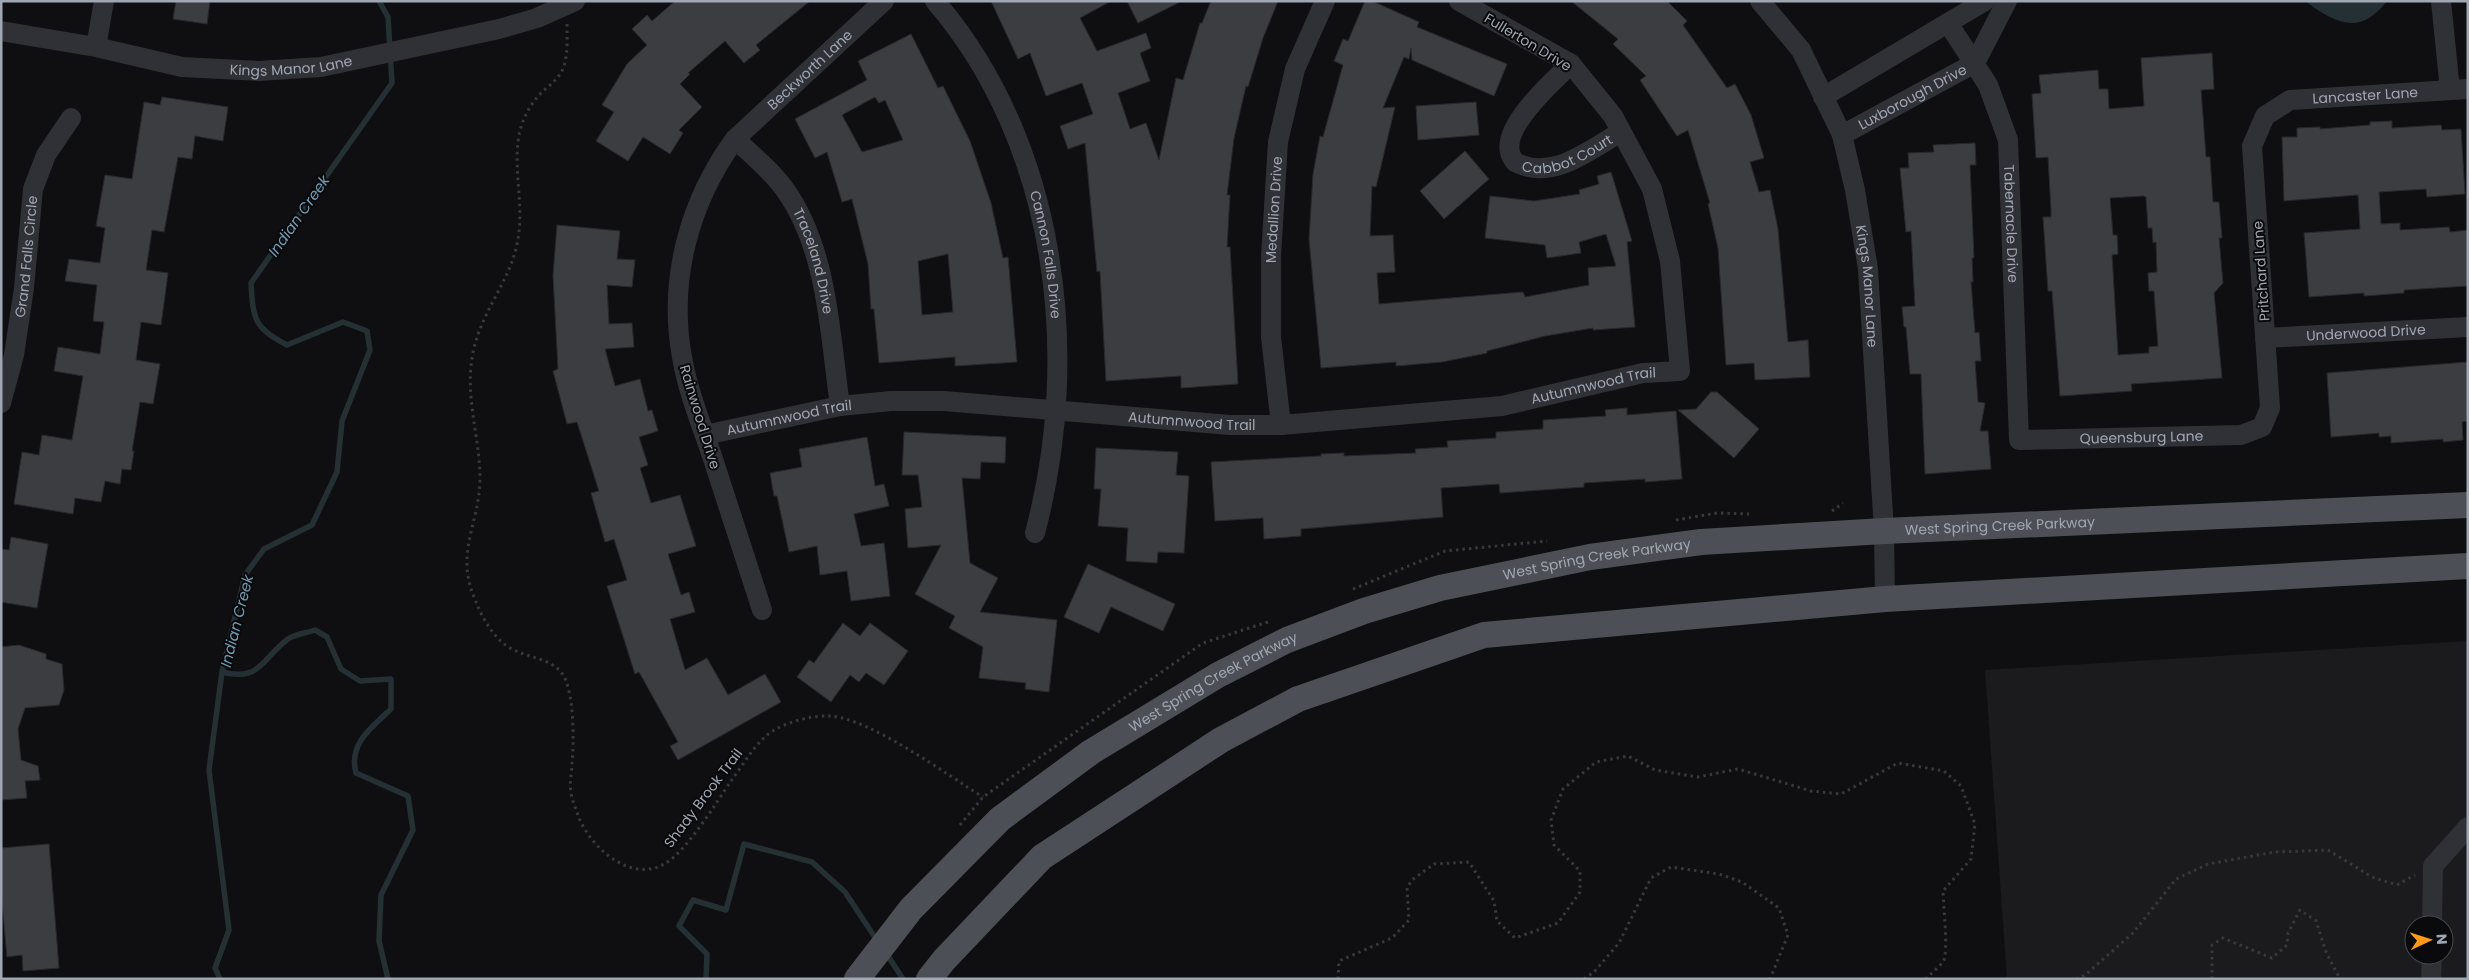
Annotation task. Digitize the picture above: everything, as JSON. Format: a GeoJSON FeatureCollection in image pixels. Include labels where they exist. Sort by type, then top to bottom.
{"type":"FeatureCollection","features":[{"type":"Feature","properties":{"kind":"main road","name":"West Spring Creek Parkway"},"geometry":{"type":"LineString","coordinates":[[857,979],[911,909],[1000,819],[1091,752],[1218,675],[1286,640],[1364,611],[1440,588],[1590,557],[1701,542],[1884,531],[2468,505]]}},
{"type":"Feature","properties":{"kind":"main road"},"geometry":{"type":"LineString","coordinates":[[937,970],[1042,857],[1222,740],[1298,699],[1484,635],[1885,599],[2468,566]]}},
{"type":"Feature","properties":{"kind":"street"},"geometry":{"type":"LineString","coordinates":[[96,47],[104,1]]}},
{"type":"Feature","properties":{"kind":"street","name":"Beckworth Lane"},"geometry":{"type":"LineString","coordinates":[[735,139],[884,1]]}},
{"type":"Feature","properties":{"kind":"street","name":"Cannon Falls Drive"},"geometry":{"type":"LineString","coordinates":[[935,1],[967,44],[992,88],[1020,151],[1036,198],[1047,243],[1057,310],[1056,410],[1042,507],[1035,533]]}},
{"type":"Feature","properties":{"kind":"street","name":"Medallion Drive"},"geometry":{"type":"LineString","coordinates":[[1281,425],[1271,337],[1271,256],[1278,142],[1295,69],[1325,1]]}},
{"type":"Feature","properties":{"kind":"street","name":"Fullerton Drive"},"geometry":{"type":"LineString","coordinates":[[1459,1],[1571,64],[1613,116],[1652,189],[1670,261],[1680,371]]}},
{"type":"Feature","properties":{"kind":"street","name":"Kings Manor Lane"},"geometry":{"type":"LineString","coordinates":[[1760,1],[1801,50],[1842,134],[1855,190],[1868,269],[1884,531],[1885,599]]}},
{"type":"Feature","properties":{"kind":"street"},"geometry":{"type":"LineString","coordinates":[[1823,97],[1985,1]]}},
{"type":"Feature","properties":{"kind":"street","name":"Luxborough Drive"},"geometry":{"type":"LineString","coordinates":[[1842,134],[1974,63],[2007,1]]}},
{"type":"Feature","properties":{"kind":"street"},"geometry":{"type":"LineString","coordinates":[[2441,1],[2459,90]]}},
{"type":"Feature","properties":{"kind":"street","name":"Kings Manor Lane"},"geometry":{"type":"LineString","coordinates":[[1,31],[96,47],[182,67],[259,71],[321,67],[499,28],[537,18],[571,3]]}},
{"type":"Feature","properties":{"kind":"street","name":"Tabernacle Drive"},"geometry":{"type":"LineString","coordinates":[[1948,23],[1988,85],[2008,140],[2019,440]]}},
{"type":"Feature","properties":{"kind":"street","name":"Cabbot Court"},"geometry":{"type":"LineString","coordinates":[[1571,64],[1530,102],[1512,136],[1509,151],[1515,162],[1535,170],[1550,169],[1562,165],[1621,132]]}},
{"type":"Feature","properties":{"kind":"street","name":"Lancaster Lane"},"geometry":{"type":"LineString","coordinates":[[2265,116],[2290,100],[2459,90]]}},
{"type":"Feature","properties":{"kind":"street","name":"Pritchard Lane"},"geometry":{"type":"LineString","coordinates":[[2262,427],[2270,408],[2252,146],[2265,116]]}},
{"type":"Feature","properties":{"kind":"street","name":"Grand Falls Circle"},"geometry":{"type":"LineString","coordinates":[[1,403],[14,355],[24,288],[33,188],[46,155],[71,118]]}},
{"type":"Feature","properties":{"kind":"street","name":"Traceland Drive"},"geometry":{"type":"LineString","coordinates":[[735,139],[772,173],[786,190],[809,232],[822,283],[840,406]]}},
{"type":"Feature","properties":{"kind":"street","name":"Rainwood Drive"},"geometry":{"type":"LineString","coordinates":[[735,139],[721,159],[699,201],[689,226],[679,280],[678,308],[682,357],[705,435],[762,610]]}},
{"type":"Feature","properties":{"kind":"street","name":"Underwood Drive"},"geometry":{"type":"LineString","coordinates":[[2265,338],[2468,327]]}},
{"type":"Feature","properties":{"kind":"street","name":"Autumnwood Trail"},"geometry":{"type":"LineString","coordinates":[[705,435],[840,406],[891,401],[944,401],[1230,425],[1281,425],[1502,406],[1643,373],[1680,371]]}},
{"type":"Feature","properties":{"kind":"street","name":"Queensburg Lane"},"geometry":{"type":"LineString","coordinates":[[2019,440],[2241,435],[2262,427]]}},
{"type":"Feature","properties":{"kind":"street"},"geometry":{"type":"LineString","coordinates":[[2432,915],[2433,866],[2468,827]]}},
{"type":"Feature","properties":{"kind":"street"},"geometry":{"type":"LineString","coordinates":[[2432,965],[2432,979]]}},
{"type":"Feature","properties":{"kind":"path","name":"Shady Brook Trail"},"geometry":{"type":"LineString","coordinates":[[571,3],[567,50],[563,68],[554,83],[539,94],[526,113],[520,134],[516,171],[519,234],[515,254],[484,316],[470,369],[470,397],[480,483],[466,555],[468,578],[475,600],[489,628],[511,649],[553,665],[565,676],[569,690],[572,729],[570,787],[572,799],[583,826],[619,864],[636,870],[651,869],[665,864],[677,854],[716,804],[748,757],[766,737],[776,729],[798,721],[830,715],[850,719],[884,735],[983,797]]}},
{"type":"Feature","properties":{"kind":"path"},"geometry":{"type":"LineString","coordinates":[[1338,979],[1339,961],[1392,938],[1409,920],[1407,888],[1412,880],[1434,864],[1469,862],[1494,901],[1497,921],[1515,938],[1558,923],[1580,892],[1580,871],[1554,844],[1551,820],[1563,789],[1596,762],[1628,756],[1654,770],[1698,777],[1738,769],[1774,778],[1811,791],[1841,794],[1898,763],[1944,772],[1961,786],[1975,824],[1971,859],[1943,891],[1943,918],[1947,943],[1944,961],[1926,979]]}},
{"type":"Feature","properties":{"kind":"path"},"geometry":{"type":"LineString","coordinates":[[2076,979],[2085,974],[2133,933],[2176,879],[2208,864],[2275,852],[2328,850],[2372,877],[2397,885],[2433,866]]}},
{"type":"Feature","properties":{"kind":"path"},"geometry":{"type":"LineString","coordinates":[[1584,979],[1594,972],[1620,943],[1651,878],[1671,867],[1719,874],[1742,882],[1780,908],[1788,935],[1770,979]]}},
{"type":"Feature","properties":{"kind":"path"},"geometry":{"type":"LineString","coordinates":[[2212,979],[2212,945],[2223,938],[2272,958],[2287,946],[2288,933],[2300,910],[2316,921],[2326,952],[2340,979]]}},
{"type":"Feature","properties":{"kind":"shaded area"},"geometry":{"type":"Polygon","coordinates":[[[2305,1],[2387,1],[2367,19],[2348,23],[2327,16],[2305,1]]]}},
{"type":"Feature","properties":{"kind":"shaded area"},"geometry":{"type":"Polygon","coordinates":[[[2468,641],[2468,979],[2007,979],[1985,670],[2468,641]]]}},
{"type":"Feature","properties":{"kind":"building"},"geometry":{"type":"Polygon","coordinates":[[[176,1],[210,1],[207,24],[173,19],[176,1]]]}},
{"type":"Feature","properties":{"kind":"building"},"geometry":{"type":"Polygon","coordinates":[[[675,1],[810,1],[756,45],[760,50],[744,63],[725,41],[688,73],[690,74],[680,84],[702,107],[679,130],[683,133],[670,154],[643,137],[628,161],[596,141],[614,112],[602,105],[627,64],[647,45],[632,29],[647,15],[652,21],[675,1]]]}},
{"type":"Feature","properties":{"kind":"building"},"geometry":{"type":"Polygon","coordinates":[[[991,1],[1111,1],[1080,18],[1097,51],[1146,33],[1151,48],[1140,53],[1150,81],[1118,93],[1130,129],[1146,123],[1159,160],[1176,78],[1183,80],[1200,23],[1202,23],[1211,1],[1278,1],[1263,38],[1248,87],[1246,86],[1234,138],[1227,195],[1230,195],[1227,247],[1230,247],[1238,384],[1181,388],[1181,376],[1106,381],[1100,271],[1097,272],[1085,143],[1068,149],[1060,126],[1093,114],[1082,83],[1046,96],[1030,53],[1018,59],[991,1]]]}},
{"type":"Feature","properties":{"kind":"building"},"geometry":{"type":"Polygon","coordinates":[[[1127,1],[1182,1],[1138,23],[1127,1]]]}},
{"type":"Feature","properties":{"kind":"building"},"geometry":{"type":"Polygon","coordinates":[[[1365,1],[1372,1],[1419,22],[1417,27],[1507,64],[1494,96],[1412,60],[1411,48],[1409,59],[1404,57],[1383,108],[1395,107],[1376,187],[1372,186],[1370,236],[1393,235],[1395,272],[1377,273],[1379,304],[1523,292],[1525,297],[1589,285],[1588,268],[1616,266],[1606,234],[1579,242],[1581,253],[1547,258],[1545,245],[1485,238],[1490,196],[1534,201],[1580,194],[1579,190],[1599,184],[1597,176],[1611,172],[1632,241],[1627,242],[1635,327],[1593,330],[1593,328],[1545,336],[1487,351],[1487,353],[1442,362],[1396,366],[1396,362],[1321,368],[1309,239],[1313,174],[1320,136],[1323,137],[1343,65],[1334,61],[1343,39],[1348,41],[1365,1]]]}},
{"type":"Feature","properties":{"kind":"building"},"geometry":{"type":"Polygon","coordinates":[[[1571,1],[1667,1],[1687,21],[1683,25],[1727,88],[1735,84],[1751,115],[1764,158],[1750,162],[1759,192],[1770,190],[1778,229],[1788,342],[1808,340],[1810,377],[1755,380],[1754,363],[1726,365],[1718,248],[1708,204],[1710,203],[1688,130],[1677,136],[1640,80],[1646,76],[1613,44],[1618,39],[1571,1]]]}},
{"type":"Feature","properties":{"kind":"building"},"geometry":{"type":"Polygon","coordinates":[[[911,34],[938,88],[943,86],[970,141],[991,203],[1003,258],[1008,257],[1017,362],[955,366],[955,357],[879,363],[874,309],[871,309],[868,264],[852,199],[842,202],[827,152],[815,158],[795,119],[867,80],[858,61],[911,34]],[[875,97],[842,115],[862,152],[903,140],[885,100],[879,103],[875,97]],[[948,254],[918,261],[922,315],[953,312],[948,254]]]}},
{"type":"Feature","properties":{"kind":"building"},"geometry":{"type":"Polygon","coordinates":[[[2212,53],[2214,89],[2201,90],[2206,157],[2210,157],[2213,202],[2219,202],[2222,238],[2219,238],[2223,283],[2214,293],[2222,378],[2131,384],[2132,391],[2060,396],[2052,291],[2048,291],[2043,217],[2051,217],[2048,157],[2036,158],[2032,94],[2041,93],[2039,75],[2098,70],[2099,89],[2108,89],[2109,109],[2144,106],[2141,58],[2212,53]],[[2146,197],[2110,198],[2113,235],[2117,235],[2118,254],[2112,255],[2118,355],[2149,353],[2149,347],[2158,346],[2154,291],[2149,291],[2148,273],[2157,272],[2156,242],[2153,243],[2152,228],[2148,228],[2146,197]]]}},
{"type":"Feature","properties":{"kind":"building"},"geometry":{"type":"Polygon","coordinates":[[[162,97],[228,107],[223,141],[195,136],[192,159],[178,157],[164,232],[152,230],[146,270],[168,273],[161,325],[141,322],[136,360],[160,364],[153,404],[140,402],[132,451],[134,451],[131,470],[122,469],[120,484],[105,481],[101,502],[75,498],[73,514],[14,504],[22,452],[39,455],[42,435],[72,440],[83,376],[54,371],[58,347],[100,354],[104,322],[93,321],[97,285],[65,281],[69,259],[100,263],[105,228],[96,226],[105,175],[132,179],[144,102],[160,105],[162,97]]]}},
{"type":"Feature","properties":{"kind":"building"},"geometry":{"type":"Polygon","coordinates":[[[1476,102],[1479,135],[1418,140],[1416,106],[1476,102]]]}},
{"type":"Feature","properties":{"kind":"building"},"geometry":{"type":"Polygon","coordinates":[[[2392,121],[2392,128],[2441,125],[2442,130],[2461,129],[2465,194],[2427,197],[2426,189],[2379,192],[2381,224],[2400,223],[2400,230],[2449,227],[2450,232],[2468,230],[2468,286],[2404,290],[2404,293],[2364,296],[2364,293],[2309,297],[2304,233],[2360,229],[2358,195],[2284,201],[2282,137],[2297,137],[2297,128],[2320,127],[2320,129],[2370,125],[2370,122],[2392,121]]]}},
{"type":"Feature","properties":{"kind":"building"},"geometry":{"type":"Polygon","coordinates":[[[1975,143],[1976,165],[1970,165],[1974,258],[1972,258],[1973,282],[1971,282],[1975,333],[1979,332],[1981,361],[1975,361],[1978,402],[1985,403],[1980,431],[1988,431],[1991,469],[1925,474],[1921,374],[1910,374],[1906,327],[1904,327],[1902,307],[1915,306],[1911,231],[1906,232],[1900,168],[1909,168],[1908,153],[1934,152],[1933,145],[1975,143]]]}},
{"type":"Feature","properties":{"kind":"building"},"geometry":{"type":"Polygon","coordinates":[[[1465,151],[1489,179],[1444,219],[1420,191],[1465,151]]]}},
{"type":"Feature","properties":{"kind":"building"},"geometry":{"type":"Polygon","coordinates":[[[557,225],[620,231],[617,259],[635,260],[632,287],[607,285],[609,324],[632,323],[634,347],[605,349],[615,386],[640,379],[648,411],[652,410],[658,431],[639,437],[648,465],[640,468],[651,503],[680,495],[696,546],[668,554],[681,595],[689,592],[695,612],[670,619],[685,670],[707,658],[728,695],[765,674],[781,702],[678,760],[670,746],[678,742],[639,672],[635,674],[607,586],[627,580],[614,539],[605,542],[591,493],[599,491],[577,422],[567,424],[553,371],[558,369],[553,275],[557,225]]]}},
{"type":"Feature","properties":{"kind":"building"},"geometry":{"type":"Polygon","coordinates":[[[2468,362],[2468,421],[2462,422],[2463,440],[2443,442],[2443,439],[2391,443],[2391,436],[2379,437],[2379,433],[2331,437],[2327,373],[2468,362]]]}},
{"type":"Feature","properties":{"kind":"building"},"geometry":{"type":"Polygon","coordinates":[[[1711,392],[1717,392],[1759,429],[1734,458],[1678,410],[1696,409],[1711,392]]]}},
{"type":"Feature","properties":{"kind":"building"},"geometry":{"type":"Polygon","coordinates":[[[1627,408],[1627,415],[1676,411],[1682,479],[1645,482],[1645,479],[1584,483],[1584,487],[1500,493],[1499,484],[1441,488],[1443,517],[1301,529],[1301,536],[1264,539],[1263,518],[1215,521],[1211,462],[1321,456],[1321,454],[1344,453],[1344,456],[1416,453],[1415,449],[1448,447],[1447,441],[1496,438],[1496,432],[1543,429],[1543,420],[1606,416],[1605,410],[1627,408]]]}},
{"type":"Feature","properties":{"kind":"building"},"geometry":{"type":"Polygon","coordinates":[[[904,432],[1006,437],[1005,463],[981,462],[980,479],[962,478],[970,563],[998,578],[980,612],[1057,620],[1049,692],[1025,689],[1026,683],[979,678],[983,647],[949,628],[955,616],[915,594],[941,545],[908,548],[905,509],[922,507],[918,475],[902,475],[904,432]]]}},
{"type":"Feature","properties":{"kind":"building"},"geometry":{"type":"Polygon","coordinates":[[[867,437],[875,486],[884,484],[889,506],[854,514],[861,546],[884,543],[890,596],[851,601],[847,571],[820,575],[817,546],[789,552],[770,473],[802,467],[799,449],[867,437]]]}},
{"type":"Feature","properties":{"kind":"building"},"geometry":{"type":"Polygon","coordinates":[[[1096,448],[1178,452],[1176,475],[1189,476],[1184,553],[1158,552],[1157,563],[1126,561],[1128,528],[1098,526],[1101,489],[1094,489],[1096,448]]]}},
{"type":"Feature","properties":{"kind":"building"},"geometry":{"type":"Polygon","coordinates":[[[11,537],[48,544],[37,608],[1,602],[1,549],[9,550],[11,537]]]}},
{"type":"Feature","properties":{"kind":"building"},"geometry":{"type":"Polygon","coordinates":[[[1088,564],[1175,604],[1163,631],[1111,607],[1099,633],[1064,617],[1088,564]]]}},
{"type":"Feature","properties":{"kind":"building"},"geometry":{"type":"Polygon","coordinates":[[[843,623],[860,636],[870,623],[908,651],[884,685],[866,673],[859,682],[850,675],[831,702],[797,677],[809,660],[814,663],[843,623]]]}},
{"type":"Feature","properties":{"kind":"building"},"geometry":{"type":"Polygon","coordinates":[[[19,645],[46,654],[46,659],[62,664],[64,690],[59,705],[25,708],[18,729],[21,760],[38,766],[40,780],[25,781],[27,798],[1,800],[1,647],[19,645]]]}},
{"type":"Feature","properties":{"kind":"building"},"geometry":{"type":"Polygon","coordinates":[[[49,844],[59,968],[23,971],[22,955],[7,957],[1,892],[1,848],[49,844]]]}},
{"type":"Feature","properties":{"kind":"waterway","name":"Indian Creek"},"geometry":{"type":"LineString","coordinates":[[220,979],[215,968],[229,930],[209,770],[222,672],[245,575],[264,549],[312,525],[337,472],[342,421],[370,350],[367,331],[343,322],[287,345],[276,339],[257,321],[251,283],[392,83],[388,17],[379,1]]}},
{"type":"Feature","properties":{"kind":"waterway","name":"Indian Creek"},"geometry":{"type":"LineString","coordinates":[[222,672],[245,674],[253,671],[291,637],[315,630],[327,637],[341,669],[360,681],[391,679],[391,709],[363,737],[355,753],[354,763],[356,773],[408,796],[413,830],[381,895],[379,941],[388,979]]}},
{"type":"Feature","properties":{"kind":"waterway","name":"Indian Creek"},"geometry":{"type":"LineString","coordinates":[[706,979],[707,954],[679,926],[693,900],[726,910],[744,844],[812,862],[845,892],[878,942]]}},
{"type":"Feature","properties":{"kind":"waterway","name":"Indian Creek"},"geometry":{"type":"LineString","coordinates":[[886,953],[903,979]]}}]}
